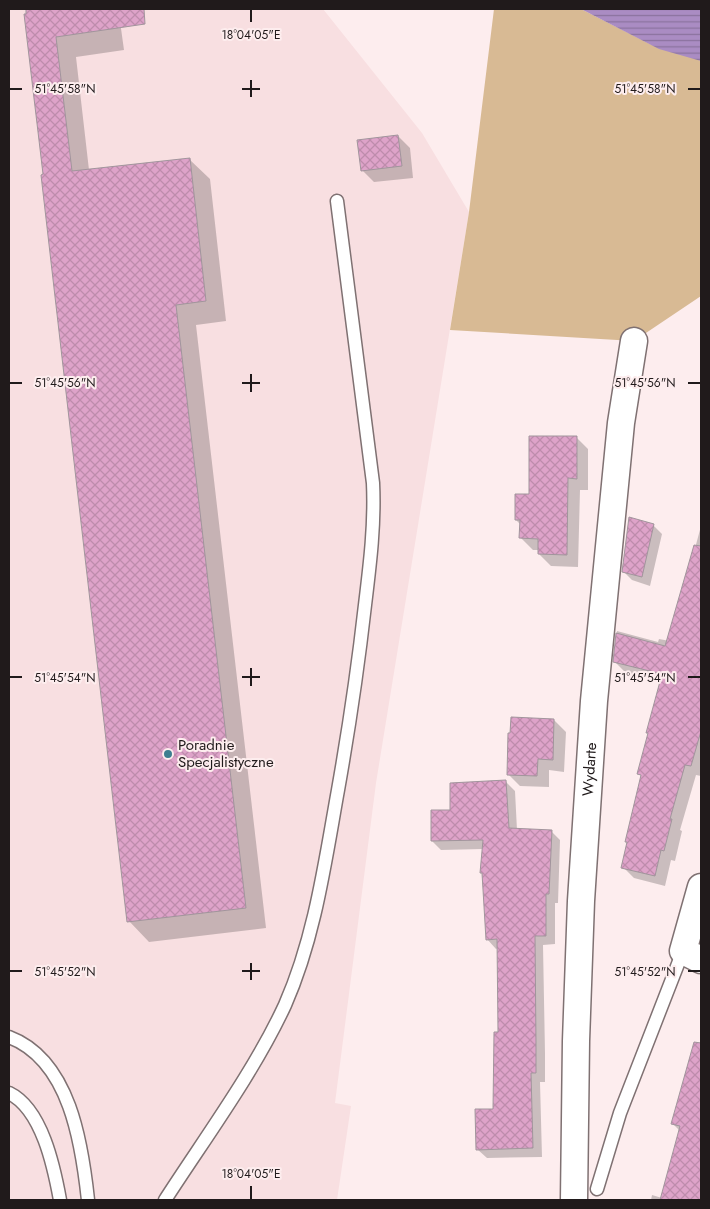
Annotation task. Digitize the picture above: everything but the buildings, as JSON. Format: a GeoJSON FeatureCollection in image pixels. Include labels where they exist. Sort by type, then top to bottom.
{"type":"FeatureCollection","features":[{"type":"Feature","properties":{"kind":"street","name":"Wydarte"},"geometry":{"type":"LineString","coordinates":[[574,1200],[576,1041],[581,901],[594,701],[621,423],[634,341]]}},
{"type":"Feature","properties":{"kind":"street"},"geometry":{"type":"LineString","coordinates":[[692,956],[701,887]]}},
{"type":"Feature","properties":{"kind":"lane"},"geometry":{"type":"LineString","coordinates":[[165,1200],[240,1084],[284,1005],[298,971],[319,892],[349,728],[358,666],[374,512],[373,483],[337,201]]}},
{"type":"Feature","properties":{"kind":"lane"},"geometry":{"type":"LineString","coordinates":[[597,1189],[620,1113],[692,956]]}},
{"type":"Feature","properties":{"kind":"lane"},"geometry":{"type":"LineString","coordinates":[[9,1037],[26,1046],[42,1060],[56,1078],[65,1094],[78,1134],[88,1200]]}},
{"type":"Feature","properties":{"kind":"lane"},"geometry":{"type":"LineString","coordinates":[[9,1093],[24,1104],[41,1132],[52,1164],[60,1200]]}},
{"type":"Feature","properties":{"kind":"shaded area"},"geometry":{"type":"Polygon","coordinates":[[[9,9],[323,9],[422,133],[469,212],[376,783],[335,1103],[351,1106],[337,1200],[9,1200],[9,9]]]}},
{"type":"Feature","properties":{"kind":"shaded area"},"geometry":{"type":"Polygon","coordinates":[[[494,9],[581,9],[650,44],[701,59],[701,296],[634,341],[450,330],[469,212],[494,9]]]}},
{"type":"Feature","properties":{"kind":"shaded area"},"geometry":{"type":"Polygon","coordinates":[[[581,9],[701,9],[701,61],[659,49],[581,9]]]}},
{"type":"Feature","properties":{"kind":"place","name":"Poradnie Specjalistyczne"},"geometry":{"type":"Point","coordinates":[168,754]}}]}
